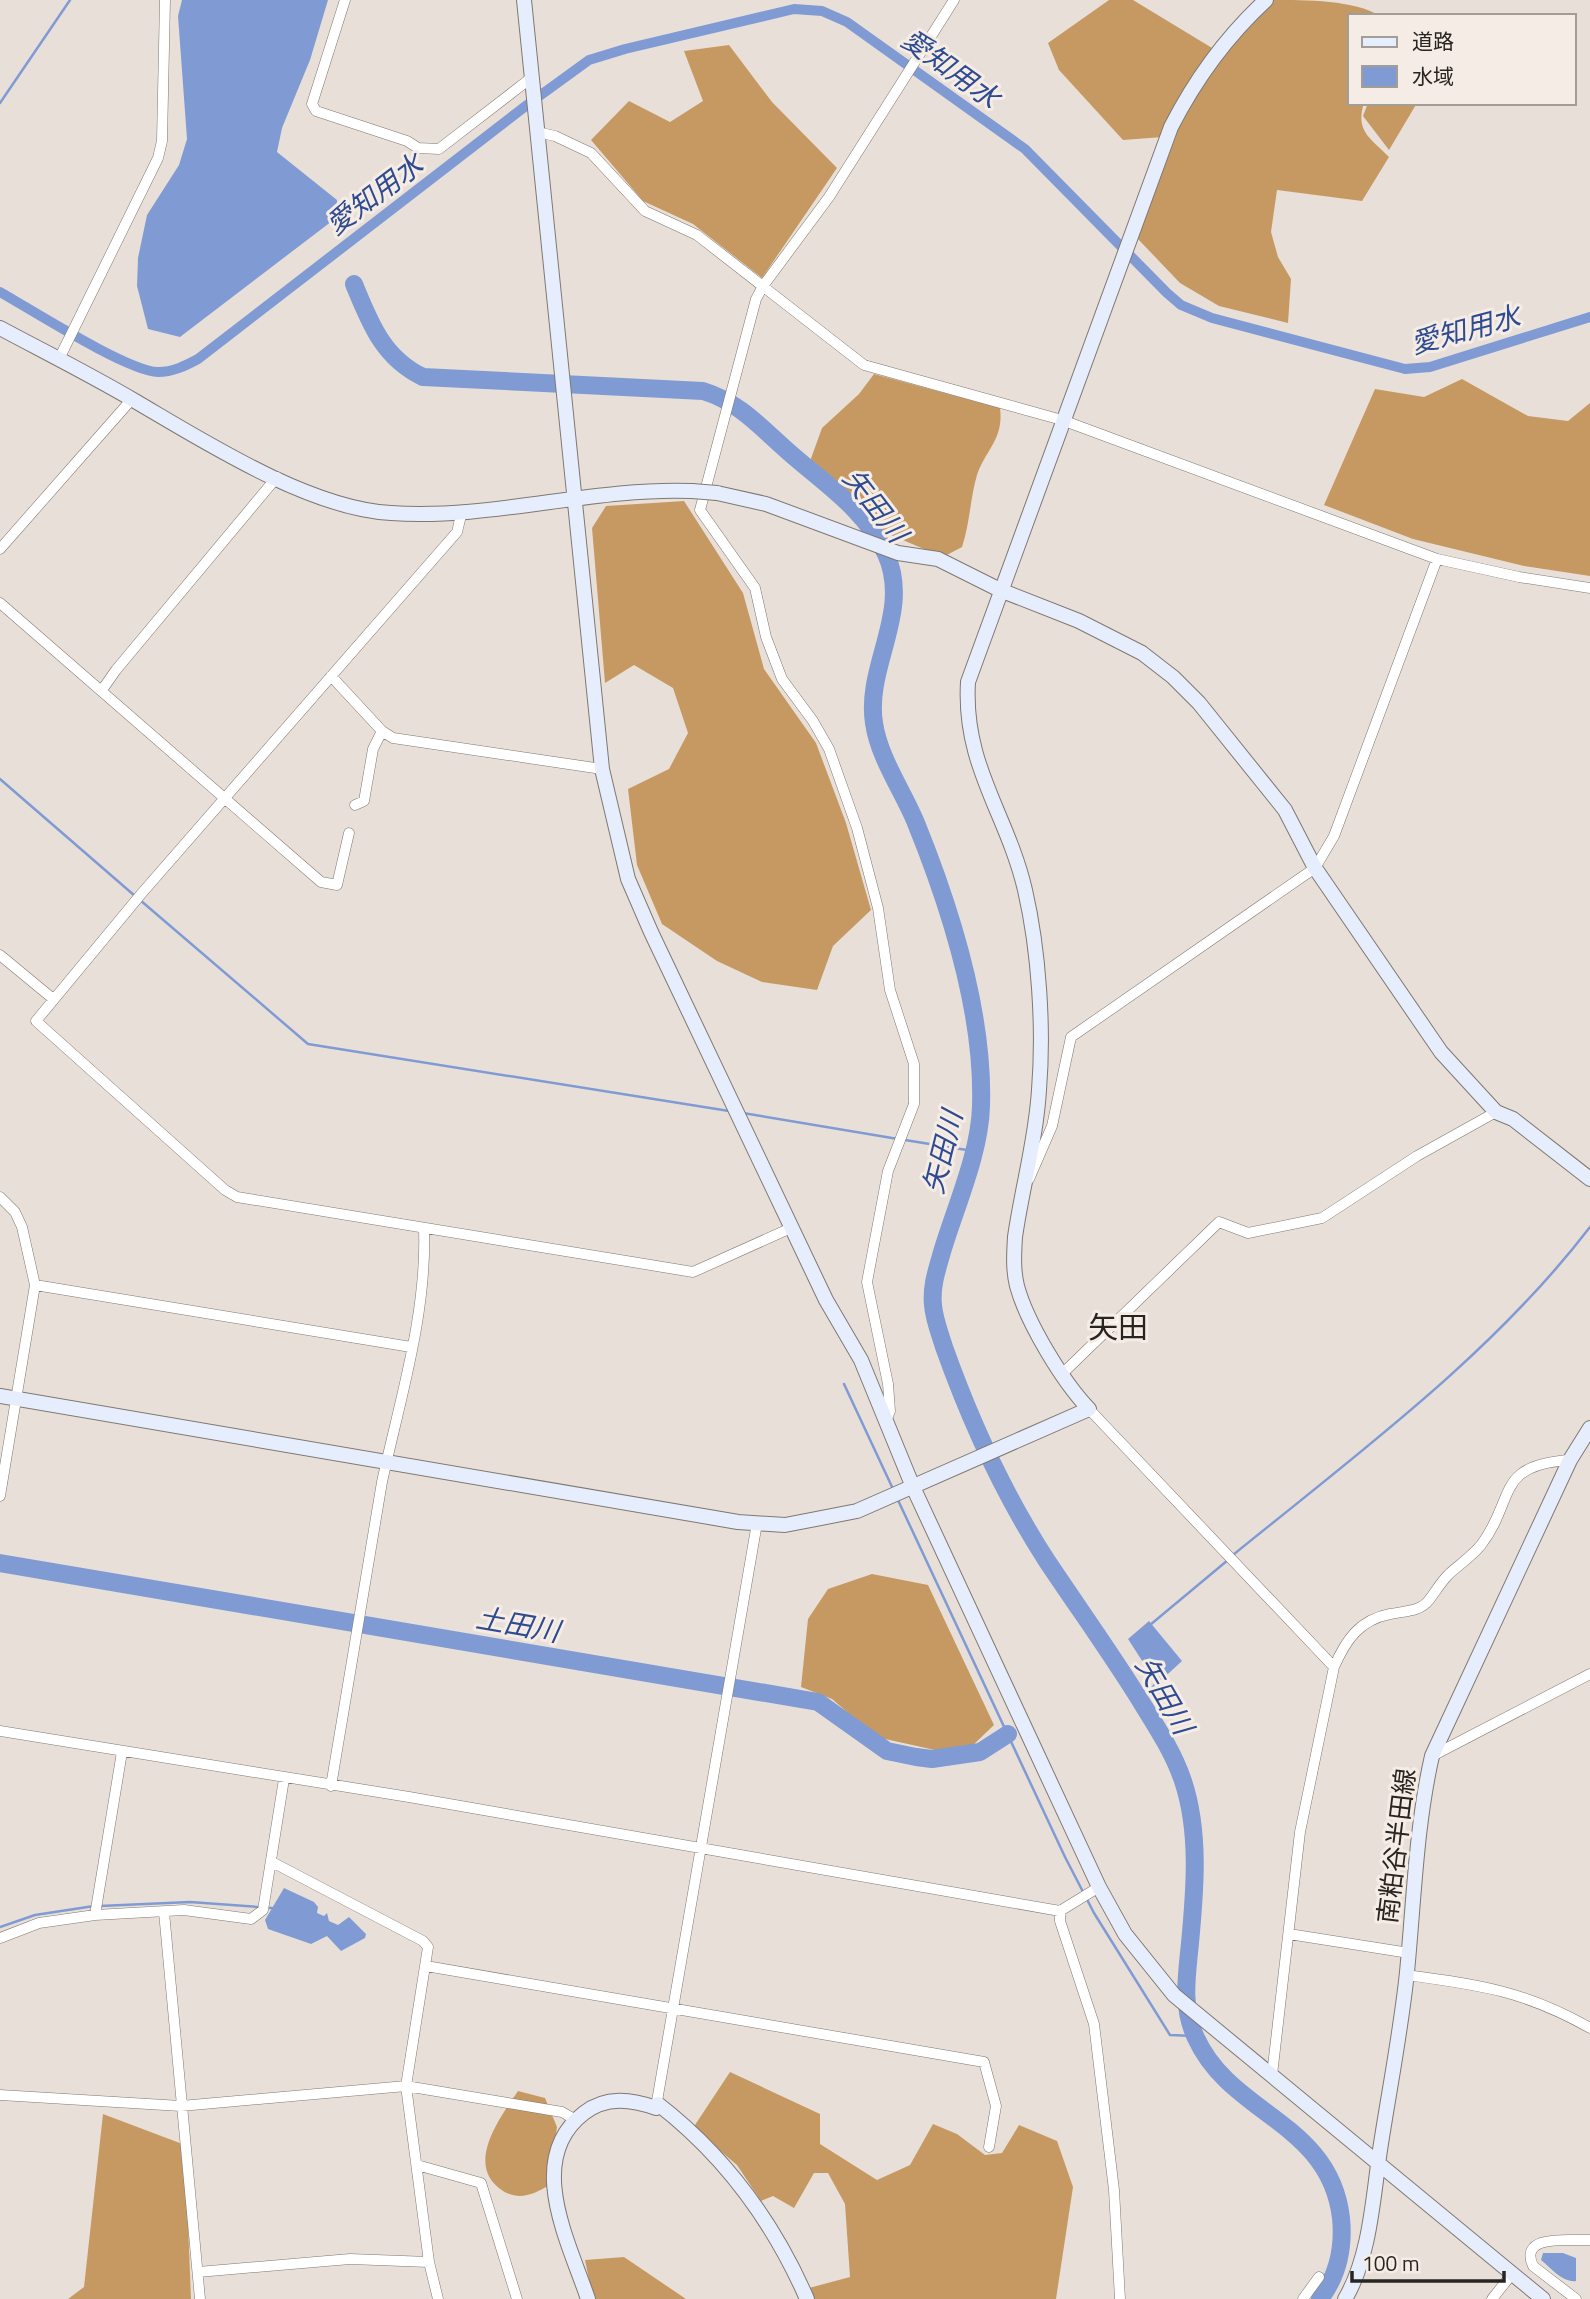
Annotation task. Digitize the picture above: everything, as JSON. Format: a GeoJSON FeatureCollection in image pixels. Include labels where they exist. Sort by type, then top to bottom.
{"type":"FeatureCollection","features":[{"type":"Feature","properties":{"kind":"street"},"geometry":{"type":"LineString","coordinates":[[59,359],[158,158],[162,141],[165,0]]}},
{"type":"Feature","properties":{"kind":"street"},"geometry":{"type":"LineString","coordinates":[[345,0],[312,104],[316,111],[408,141],[418,148],[439,149],[532,83]]}},
{"type":"Feature","properties":{"kind":"street"},"geometry":{"type":"LineString","coordinates":[[524,0],[602,769],[628,878],[791,1228],[826,1300],[861,1360],[913,1487],[1099,1888],[1125,1934],[1174,1995],[1543,2299]]}},
{"type":"Feature","properties":{"kind":"street"},"geometry":{"type":"LineString","coordinates":[[886,1422],[890,1411],[888,1384],[867,1282],[888,1171],[914,1104],[914,1065],[890,990],[878,908],[857,828],[829,749],[813,721],[782,679],[766,637],[755,588],[700,510],[756,299],[763,286],[808,229],[918,62],[954,0]]}},
{"type":"Feature","properties":{"kind":"street"},"geometry":{"type":"LineString","coordinates":[[1266,0],[1222,48],[1179,112],[973,662],[968,682],[966,716],[974,755],[1009,837],[1031,919],[1040,1068],[1036,1119],[1013,1261],[1018,1287],[1030,1319],[1089,1409],[1334,1667]]}},
{"type":"Feature","properties":{"kind":"street"},"geometry":{"type":"LineString","coordinates":[[537,132],[571,142],[591,153],[645,211],[686,228],[864,365],[1062,420],[1437,559],[1519,577],[1590,588]]}},
{"type":"Feature","properties":{"kind":"street"},"geometry":{"type":"LineString","coordinates":[[0,328],[203,440],[324,499],[367,510],[411,514],[575,498],[692,491],[717,493],[766,503],[898,553],[938,559],[1000,590],[1100,632],[1142,653],[1173,677],[1199,703],[1285,810],[1315,868],[1425,1030],[1496,1112],[1513,1119],[1590,1179]]}},
{"type":"Feature","properties":{"kind":"street"},"geometry":{"type":"LineString","coordinates":[[0,549],[132,399]]}},
{"type":"Feature","properties":{"kind":"street"},"geometry":{"type":"LineString","coordinates":[[102,690],[277,477]]}},
{"type":"Feature","properties":{"kind":"street"},"geometry":{"type":"LineString","coordinates":[[462,511],[457,532],[52,998],[37,1016],[38,1027],[237,1197],[693,1272],[791,1228]]}},
{"type":"Feature","properties":{"kind":"street"},"geometry":{"type":"LineString","coordinates":[[1024,1181],[1031,1179],[1052,1126],[1071,1037],[1315,868],[1334,836],[1437,559]]}},
{"type":"Feature","properties":{"kind":"street"},"geometry":{"type":"LineString","coordinates":[[0,603],[321,882],[337,885],[349,833]]}},
{"type":"Feature","properties":{"kind":"street"},"geometry":{"type":"LineString","coordinates":[[331,676],[382,731],[412,743],[602,769]]}},
{"type":"Feature","properties":{"kind":"street"},"geometry":{"type":"LineString","coordinates":[[355,805],[364,801],[373,749],[382,731]]}},
{"type":"Feature","properties":{"kind":"street"},"geometry":{"type":"LineString","coordinates":[[0,955],[52,998]]}},
{"type":"Feature","properties":{"kind":"street"},"geometry":{"type":"LineString","coordinates":[[1063,1373],[1219,1222],[1248,1233],[1322,1218],[1416,1156],[1496,1112]]}},
{"type":"Feature","properties":{"kind":"street"},"geometry":{"type":"LineString","coordinates":[[0,1197],[15,1212],[22,1227],[35,1285],[7,1397],[0,1496]]}},
{"type":"Feature","properties":{"kind":"street"},"geometry":{"type":"LineString","coordinates":[[331,1786],[386,1461],[392,1450],[425,1268],[424,1229]]}},
{"type":"Feature","properties":{"kind":"street"},"geometry":{"type":"LineString","coordinates":[[35,1285],[411,1347]]}},
{"type":"Feature","properties":{"kind":"street"},"geometry":{"type":"LineString","coordinates":[[7,1397],[757,1523],[785,1525],[857,1511],[1089,1409]]}},
{"type":"Feature","properties":{"kind":"street","name":"南粕谷半田線"},"geometry":{"type":"LineString","coordinates":[[1345,2299],[1354,2283],[1364,2244],[1378,2164],[1407,1975],[1425,1788],[1432,1756],[1445,1723],[1570,1460],[1590,1428]]}},
{"type":"Feature","properties":{"kind":"street"},"geometry":{"type":"LineString","coordinates":[[1272,2075],[1300,1832],[1334,1667],[1349,1637],[1368,1622],[1428,1603],[1446,1577],[1479,1548],[1492,1530],[1506,1490],[1522,1473],[1544,1462],[1570,1460]]}},
{"type":"Feature","properties":{"kind":"street"},"geometry":{"type":"LineString","coordinates":[[656,2108],[757,1523]]}},
{"type":"Feature","properties":{"kind":"street"},"geometry":{"type":"LineString","coordinates":[[1432,1756],[1590,1674]]}},
{"type":"Feature","properties":{"kind":"street"},"geometry":{"type":"LineString","coordinates":[[0,1731],[284,1779],[409,1797],[1060,1911],[1099,1888]]}},
{"type":"Feature","properties":{"kind":"street"},"geometry":{"type":"LineString","coordinates":[[95,1915],[121,1752]]}},
{"type":"Feature","properties":{"kind":"street"},"geometry":{"type":"LineString","coordinates":[[0,1938],[39,1923],[95,1915],[184,1910],[251,1919],[263,1910],[284,1779]]}},
{"type":"Feature","properties":{"kind":"street"},"geometry":{"type":"LineString","coordinates":[[272,1862],[423,1941],[428,1947],[406,2086],[429,2262],[438,2299]]}},
{"type":"Feature","properties":{"kind":"street"},"geometry":{"type":"LineString","coordinates":[[1060,1911],[1060,1921],[1094,2024],[1114,2190],[1121,2299]]}},
{"type":"Feature","properties":{"kind":"street"},"geometry":{"type":"LineString","coordinates":[[164,1912],[201,2299]]}},
{"type":"Feature","properties":{"kind":"street"},"geometry":{"type":"LineString","coordinates":[[1289,1934],[1409,1953]]}},
{"type":"Feature","properties":{"kind":"street"},"geometry":{"type":"LineString","coordinates":[[426,1966],[984,2062],[996,2106],[989,2147]]}},
{"type":"Feature","properties":{"kind":"street"},"geometry":{"type":"LineString","coordinates":[[1407,1975],[1490,1987],[1536,2000],[1590,2028]]}},
{"type":"Feature","properties":{"kind":"street"},"geometry":{"type":"LineString","coordinates":[[0,2095],[181,2106],[406,2086],[562,2112],[576,2120]]}},
{"type":"Feature","properties":{"kind":"street"},"geometry":{"type":"LineString","coordinates":[[588,2299],[553,2179],[556,2148],[576,2120],[590,2109],[615,2101],[639,2102],[656,2108]]}},
{"type":"Feature","properties":{"kind":"street"},"geometry":{"type":"LineString","coordinates":[[656,2108],[658,2104],[680,2122],[731,2171],[774,2233],[807,2299]]}},
{"type":"Feature","properties":{"kind":"street"},"geometry":{"type":"LineString","coordinates":[[417,2165],[481,2182],[517,2299]]}},
{"type":"Feature","properties":{"kind":"street"},"geometry":{"type":"LineString","coordinates":[[1576,2299],[1533,2266],[1530,2254],[1533,2247],[1544,2240],[1590,2240]]}},
{"type":"Feature","properties":{"kind":"street"},"geometry":{"type":"LineString","coordinates":[[198,2272],[350,2259],[429,2262]]}},
{"type":"Feature","properties":{"kind":"street"},"geometry":{"type":"LineString","coordinates":[[1492,2299],[1512,2274]]}},
{"type":"Feature","properties":{"kind":"street"},"geometry":{"type":"LineString","coordinates":[[1303,2299],[1319,2277]]}},
{"type":"Feature","properties":{"kind":"shaded area"},"geometry":{"type":"Polygon","coordinates":[[[1109,0],[1133,0],[1222,54],[1273,0],[1344,4],[1376,14],[1348,14],[1348,105],[1364,105],[1361,121],[1363,127],[1370,139],[1389,157],[1362,201],[1277,190],[1271,232],[1278,257],[1291,279],[1288,323],[1219,306],[1180,283],[1137,238],[1176,136],[1123,140],[1059,70],[1048,43],[1109,0]]]}},
{"type":"Feature","properties":{"kind":"shaded area"},"geometry":{"type":"Polygon","coordinates":[[[729,45],[772,102],[837,168],[762,278],[693,224],[643,201],[591,140],[629,101],[670,122],[703,101],[684,51],[729,45]]]}},
{"type":"Feature","properties":{"kind":"shaded area"},"geometry":{"type":"Polygon","coordinates":[[[1367,105],[1416,105],[1389,150],[1363,116],[1367,105]]]}},
{"type":"Feature","properties":{"kind":"shaded area"},"geometry":{"type":"Polygon","coordinates":[[[874,374],[1000,408],[1001,419],[997,436],[977,475],[962,547],[943,557],[879,530],[852,498],[809,464],[822,428],[859,394],[874,374]]]}},
{"type":"Feature","properties":{"kind":"shaded area"},"geometry":{"type":"Polygon","coordinates":[[[1462,379],[1528,416],[1568,421],[1590,403],[1590,576],[1524,566],[1413,539],[1324,505],[1375,389],[1424,397],[1462,379]]]}},
{"type":"Feature","properties":{"kind":"shaded area"},"geometry":{"type":"Polygon","coordinates":[[[684,501],[743,593],[764,669],[816,743],[846,823],[871,910],[833,946],[817,990],[762,982],[717,961],[662,924],[637,865],[628,789],[669,769],[688,733],[673,688],[634,665],[605,683],[592,528],[606,506],[684,501]]]}},
{"type":"Feature","properties":{"kind":"shaded area"},"geometry":{"type":"Polygon","coordinates":[[[872,1574],[928,1585],[994,1725],[970,1748],[935,1750],[876,1737],[832,1699],[801,1687],[808,1619],[828,1589],[872,1574]]]}},
{"type":"Feature","properties":{"kind":"shaded area"},"geometry":{"type":"Polygon","coordinates":[[[730,2072],[820,2114],[820,2144],[877,2180],[910,2165],[933,2124],[957,2134],[985,2155],[1002,2153],[1019,2125],[1057,2141],[1073,2187],[1056,2299],[814,2299],[809,2288],[850,2277],[845,2204],[828,2173],[814,2173],[794,2208],[773,2196],[761,2201],[737,2165],[693,2128],[730,2072]]]}},
{"type":"Feature","properties":{"kind":"shaded area"},"geometry":{"type":"Polygon","coordinates":[[[518,2091],[545,2098],[557,2127],[549,2185],[533,2193],[515,2196],[503,2191],[492,2181],[486,2169],[486,2156],[495,2128],[518,2091]]]}},
{"type":"Feature","properties":{"kind":"shaded area"},"geometry":{"type":"Polygon","coordinates":[[[103,2114],[185,2145],[191,2299],[68,2299],[84,2287],[103,2114]]]}},
{"type":"Feature","properties":{"kind":"shaded area"},"geometry":{"type":"Polygon","coordinates":[[[624,2257],[686,2299],[593,2299],[585,2260],[624,2257]]]}},
{"type":"Feature","properties":{"kind":"water"},"geometry":{"type":"Polygon","coordinates":[[[182,0],[328,0],[310,60],[282,128],[277,152],[337,200],[336,218],[180,337],[148,329],[137,286],[138,258],[147,215],[179,165],[187,139],[178,16],[182,0]]]}},
{"type":"Feature","properties":{"kind":"water"},"geometry":{"type":"Polygon","coordinates":[[[1149,1621],[1182,1661],[1157,1684],[1128,1639],[1149,1621]]]}},
{"type":"Feature","properties":{"kind":"water"},"geometry":{"type":"Polygon","coordinates":[[[284,1888],[314,1902],[318,1907],[317,1913],[324,1916],[327,1913],[329,1921],[338,1925],[349,1917],[366,1934],[365,1938],[341,1951],[327,1936],[311,1944],[268,1929],[265,1920],[284,1888]]]}},
{"type":"Feature","properties":{"kind":"water"},"geometry":{"type":"Polygon","coordinates":[[[1543,2253],[1563,2253],[1576,2258],[1576,2281],[1566,2280],[1553,2271],[1541,2260],[1543,2253]]]}},
{"type":"Feature","properties":{"kind":"waterway"},"geometry":{"type":"LineString","coordinates":[[0,103],[70,0]]}},
{"type":"Feature","properties":{"kind":"waterway","name":"愛知用水"},"geometry":{"type":"LineString","coordinates":[[0,292],[125,362],[158,372],[179,368],[198,359],[589,60],[794,9],[822,11],[847,22],[1025,149],[1167,293],[1181,305],[1212,318],[1405,369],[1430,367],[1590,317]]}},
{"type":"Feature","properties":{"kind":"waterway","name":"矢田川"},"geometry":{"type":"LineString","coordinates":[[354,284],[379,338],[398,360],[423,377],[703,391],[717,396],[754,420],[847,502],[869,526],[886,554],[893,576],[894,597],[876,681],[874,723],[886,762],[911,811],[929,856],[952,925],[971,999],[980,1071],[980,1124],[934,1285],[933,1305],[936,1321],[954,1375],[977,1430],[1016,1510],[1149,1714],[1183,1781],[1192,1820],[1195,1861],[1186,1991],[1188,2015],[1196,2038],[1212,2064],[1232,2085],[1300,2139],[1319,2160],[1333,2186],[1341,2218],[1342,2240],[1335,2271],[1320,2299]]}},
{"type":"Feature","properties":{"kind":"waterway"},"geometry":{"type":"LineString","coordinates":[[0,779],[135,896]]}},
{"type":"Feature","properties":{"kind":"waterway"},"geometry":{"type":"LineString","coordinates":[[140,900],[308,1044],[729,1111]]}},
{"type":"Feature","properties":{"kind":"waterway"},"geometry":{"type":"LineString","coordinates":[[743,1113],[898,1139]]}},
{"type":"Feature","properties":{"kind":"waterway"},"geometry":{"type":"LineString","coordinates":[[905,1140],[973,1151]]}},
{"type":"Feature","properties":{"kind":"waterway"},"geometry":{"type":"LineString","coordinates":[[1233,1555],[1375,1441],[1467,1360],[1552,1274],[1590,1227]]}},
{"type":"Feature","properties":{"kind":"waterway"},"geometry":{"type":"LineString","coordinates":[[844,1384],[893,1489]]}},
{"type":"Feature","properties":{"kind":"waterway"},"geometry":{"type":"LineString","coordinates":[[897,1498],[1065,1857],[1094,1913],[1170,2035],[1194,2036]]}},
{"type":"Feature","properties":{"kind":"waterway"},"geometry":{"type":"LineString","coordinates":[[1150,1625],[1228,1560]]}},
{"type":"Feature","properties":{"kind":"waterway","name":"土田川"},"geometry":{"type":"LineString","coordinates":[[0,1563],[818,1702],[887,1751],[916,1757],[932,1759],[980,1752],[1008,1734]]}},
{"type":"Feature","properties":{"kind":"waterway"},"geometry":{"type":"LineString","coordinates":[[1141,1702],[1156,1683]]}},
{"type":"Feature","properties":{"kind":"waterway"},"geometry":{"type":"LineString","coordinates":[[100,1906],[190,1902],[272,1908]]}},
{"type":"Feature","properties":{"kind":"waterway"},"geometry":{"type":"LineString","coordinates":[[0,1927],[35,1915],[94,1906]]}},
{"type":"Feature","properties":{"kind":"district","name":"矢田"},"geometry":{"type":"Point","coordinates":[1118,1327]}}]}
